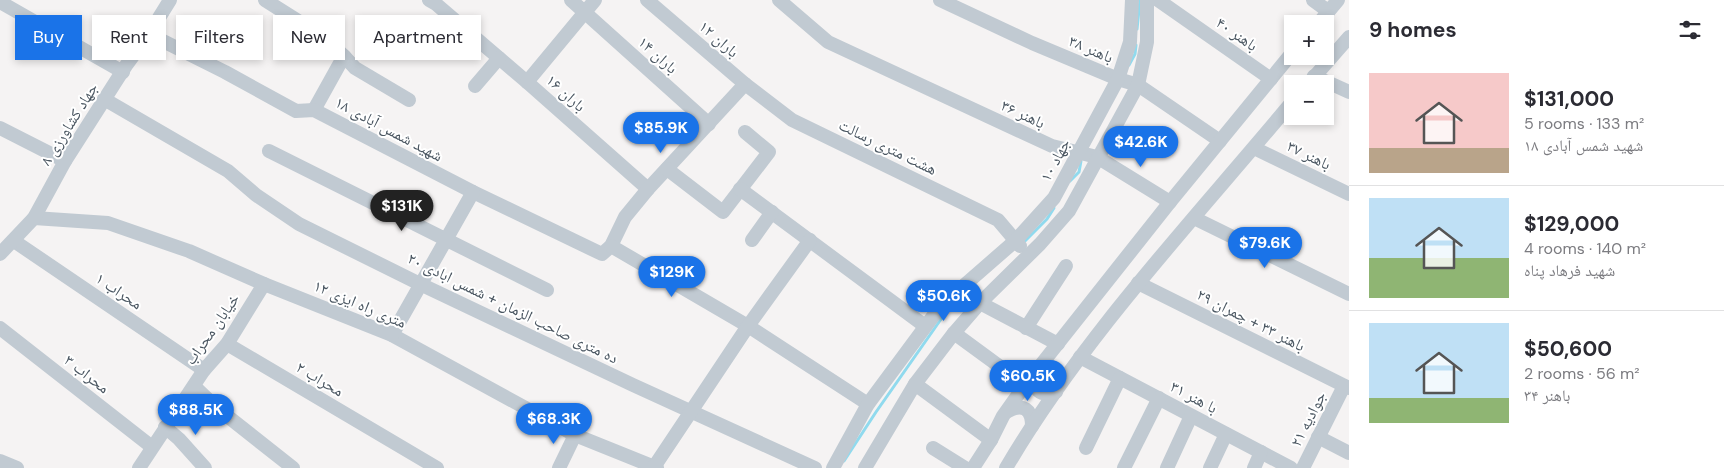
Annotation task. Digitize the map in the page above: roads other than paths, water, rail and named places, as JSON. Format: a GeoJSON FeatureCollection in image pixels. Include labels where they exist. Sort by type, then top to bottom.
{"type":"FeatureCollection","features":[{"type":"Feature","properties":{"kind":"street","name":"جهاد کشاورزی ۸"},"geometry":{"type":"LineString","coordinates":[[161,15],[170,0]]}},
{"type":"Feature","properties":{"kind":"street"},"geometry":{"type":"LineString","coordinates":[[265,0],[289,15]]}},
{"type":"Feature","properties":{"kind":"street","name":"باران ۱۶"},"geometry":{"type":"LineString","coordinates":[[429,0],[527,82],[648,189]]}},
{"type":"Feature","properties":{"kind":"street","name":"باران ۱۴"},"geometry":{"type":"LineString","coordinates":[[571,0],[709,124]]}},
{"type":"Feature","properties":{"kind":"street"},"geometry":{"type":"LineString","coordinates":[[527,82],[595,0]]}},
{"type":"Feature","properties":{"kind":"street","name":"باران ۱۲"},"geometry":{"type":"LineString","coordinates":[[647,0],[745,84]]}},
{"type":"Feature","properties":{"kind":"street","name":"باهنر ۳۶"},"geometry":{"type":"LineString","coordinates":[[779,0],[828,42],[1052,146],[1078,154],[1097,157],[1170,202]]}},
{"type":"Feature","properties":{"kind":"street","name":"باهنر ۳۸"},"geometry":{"type":"LineString","coordinates":[[940,0],[1118,80],[1138,85],[1220,141]]}},
{"type":"Feature","properties":{"kind":"street","name":"جهاد ۱۰"},"geometry":{"type":"LineString","coordinates":[[832,468],[868,404],[934,315],[960,289],[1015,241],[1054,198],[1118,80],[1130,42],[1132,0]]}},
{"type":"Feature","properties":{"kind":"street"},"geometry":{"type":"LineString","coordinates":[[865,468],[915,384],[954,333],[1069,211],[1138,85],[1147,42],[1147,0]]}},
{"type":"Feature","properties":{"kind":"street","name":"باهنر ۴۰"},"geometry":{"type":"LineString","coordinates":[[1158,0],[1271,79]]}},
{"type":"Feature","properties":{"kind":"street"},"geometry":{"type":"LineString","coordinates":[[1313,0],[1328,11]]}},
{"type":"Feature","properties":{"kind":"street"},"geometry":{"type":"LineString","coordinates":[[1325,15],[1338,0]]}},
{"type":"Feature","properties":{"kind":"street"},"geometry":{"type":"LineString","coordinates":[[0,2],[123,72]]}},
{"type":"Feature","properties":{"kind":"street"},"geometry":{"type":"LineString","coordinates":[[1315,75],[1349,37]]}},
{"type":"Feature","properties":{"kind":"street","name":"شهید شمس آبادی ۱۸"},"geometry":{"type":"LineString","coordinates":[[166,42],[296,111],[314,110],[472,192],[602,254],[612,246]]}},
{"type":"Feature","properties":{"kind":"street"},"geometry":{"type":"LineString","coordinates":[[345,57],[356,68],[409,100]]}},
{"type":"Feature","properties":{"kind":"street"},"geometry":{"type":"LineString","coordinates":[[475,86],[499,58]]}},
{"type":"Feature","properties":{"kind":"street","name":"جهاد کشاورزی ۸"},"geometry":{"type":"LineString","coordinates":[[0,254],[7,241],[34,218],[65,161],[130,60]]}},
{"type":"Feature","properties":{"kind":"street"},"geometry":{"type":"LineString","coordinates":[[314,110],[342,60]]}},
{"type":"Feature","properties":{"kind":"street"},"geometry":{"type":"LineString","coordinates":[[973,468],[991,440],[1003,416],[1025,385],[1170,202],[1284,63]]}},
{"type":"Feature","properties":{"kind":"street"},"geometry":{"type":"LineString","coordinates":[[745,84],[648,189],[626,216],[612,246],[748,326],[868,404]]}},
{"type":"Feature","properties":{"kind":"street","name":"هشت متری رسالت"},"geometry":{"type":"LineString","coordinates":[[745,84],[792,120],[998,220],[1029,255]]}},
{"type":"Feature","properties":{"kind":"street"},"geometry":{"type":"LineString","coordinates":[[1334,87],[1349,92]]}},
{"type":"Feature","properties":{"kind":"street","name":"ده متری صاحب الزمان + شمس ابادی ۲۰"},"geometry":{"type":"LineString","coordinates":[[104,99],[228,171],[256,195],[299,224],[420,284],[689,412],[815,468]]}},
{"type":"Feature","properties":{"kind":"street"},"geometry":{"type":"LineString","coordinates":[[1006,468],[1032,426],[1080,357],[1138,283],[1284,112]]}},
{"type":"Feature","properties":{"kind":"street"},"geometry":{"type":"LineString","coordinates":[[0,128],[65,161]]}},
{"type":"Feature","properties":{"kind":"street"},"geometry":{"type":"LineString","coordinates":[[667,169],[723,212],[768,152],[744,132]]}},
{"type":"Feature","properties":{"kind":"street","name":"باهنر ۳۷"},"geometry":{"type":"LineString","coordinates":[[1254,148],[1349,194]]}},
{"type":"Feature","properties":{"kind":"street"},"geometry":{"type":"LineString","coordinates":[[269,150],[547,290]]}},
{"type":"Feature","properties":{"kind":"street"},"geometry":{"type":"LineString","coordinates":[[740,189],[925,326]]}},
{"type":"Feature","properties":{"kind":"street"},"geometry":{"type":"LineString","coordinates":[[392,335],[472,192]]}},
{"type":"Feature","properties":{"kind":"street"},"geometry":{"type":"LineString","coordinates":[[752,240],[772,212]]}},
{"type":"Feature","properties":{"kind":"street","name":"۱۲ متری راه ایزی"},"geometry":{"type":"LineString","coordinates":[[34,218],[108,223],[189,251],[264,284],[392,335],[575,435],[655,467]]}},
{"type":"Feature","properties":{"kind":"street"},"geometry":{"type":"LineString","coordinates":[[1194,218],[1349,294]]}},
{"type":"Feature","properties":{"kind":"street"},"geometry":{"type":"LineString","coordinates":[[655,467],[689,412],[810,240]]}},
{"type":"Feature","properties":{"kind":"street","name":"محراب ۱"},"geometry":{"type":"LineString","coordinates":[[7,241],[204,370]]}},
{"type":"Feature","properties":{"kind":"street"},"geometry":{"type":"LineString","coordinates":[[1026,328],[1066,266]]}},
{"type":"Feature","properties":{"kind":"street","name":"باهنر ۳۳ + چمران ۲۹"},"geometry":{"type":"LineString","coordinates":[[1138,283],[1346,387]]}},
{"type":"Feature","properties":{"kind":"street","name":"خیابان محراب"},"geometry":{"type":"LineString","coordinates":[[140,467],[204,370],[227,344],[264,284]]}},
{"type":"Feature","properties":{"kind":"street"},"geometry":{"type":"LineString","coordinates":[[980,304],[1058,344]]}},
{"type":"Feature","properties":{"kind":"street","name":"محراب ۳"},"geometry":{"type":"LineString","coordinates":[[0,328],[152,447]]}},
{"type":"Feature","properties":{"kind":"street"},"geometry":{"type":"LineString","coordinates":[[954,333],[1025,385]]}},
{"type":"Feature","properties":{"kind":"street","name":"محراب ۲"},"geometry":{"type":"LineString","coordinates":[[227,344],[437,468]]}},
{"type":"Feature","properties":{"kind":"street","name":"با هنر ۳۱"},"geometry":{"type":"LineString","coordinates":[[1080,357],[1291,468]]}},
{"type":"Feature","properties":{"kind":"street"},"geometry":{"type":"LineString","coordinates":[[1035,373],[1033,383],[1038,391],[1047,395],[1056,392]]}},
{"type":"Feature","properties":{"kind":"street"},"geometry":{"type":"LineString","coordinates":[[1086,448],[1120,378]]}},
{"type":"Feature","properties":{"kind":"street"},"geometry":{"type":"LineString","coordinates":[[915,384],[991,440]]}},
{"type":"Feature","properties":{"kind":"street"},"geometry":{"type":"LineString","coordinates":[[194,386],[217,408],[293,468]]}},
{"type":"Feature","properties":{"kind":"street","name":"جوادیه ۲۱"},"geometry":{"type":"LineString","coordinates":[[1303,468],[1346,387]]}},
{"type":"Feature","properties":{"kind":"street"},"geometry":{"type":"LineString","coordinates":[[1124,468],[1158,398]]}},
{"type":"Feature","properties":{"kind":"street"},"geometry":{"type":"LineString","coordinates":[[1008,411],[1016,407],[1026,409],[1032,416],[1032,426]]}},
{"type":"Feature","properties":{"kind":"street"},"geometry":{"type":"LineString","coordinates":[[1167,468],[1191,416]]}},
{"type":"Feature","properties":{"kind":"street"},"geometry":{"type":"LineString","coordinates":[[165,427],[179,439],[205,468]]}},
{"type":"Feature","properties":{"kind":"street"},"geometry":{"type":"LineString","coordinates":[[1210,468],[1226,434]]}},
{"type":"Feature","properties":{"kind":"street"},"geometry":{"type":"LineString","coordinates":[[559,468],[575,435]]}},
{"type":"Feature","properties":{"kind":"street"},"geometry":{"type":"LineString","coordinates":[[1318,437],[1349,453]]}},
{"type":"Feature","properties":{"kind":"street"},"geometry":{"type":"LineString","coordinates":[[933,448],[965,468]]}},
{"type":"Feature","properties":{"kind":"street"},"geometry":{"type":"LineString","coordinates":[[1254,468],[1261,452]]}},
{"type":"Feature","properties":{"kind":"street"},"geometry":{"type":"LineString","coordinates":[[0,461],[17,468]]}},
{"type":"Feature","properties":{"kind":"waterway"},"geometry":{"type":"LineString","coordinates":[[1137,29],[1140,0]]}},
{"type":"Feature","properties":{"kind":"waterway"},"geometry":{"type":"LineString","coordinates":[[1129,65],[1135,54],[1136,45]]}},
{"type":"Feature","properties":{"kind":"waterway"},"geometry":{"type":"LineString","coordinates":[[1070,181],[1079,172],[1081,161]]}},
{"type":"Feature","properties":{"kind":"waterway"},"geometry":{"type":"LineString","coordinates":[[1023,243],[1047,219],[1054,208]]}},
{"type":"Feature","properties":{"kind":"waterway"},"geometry":{"type":"LineString","coordinates":[[844,461],[946,312]]}}]}
